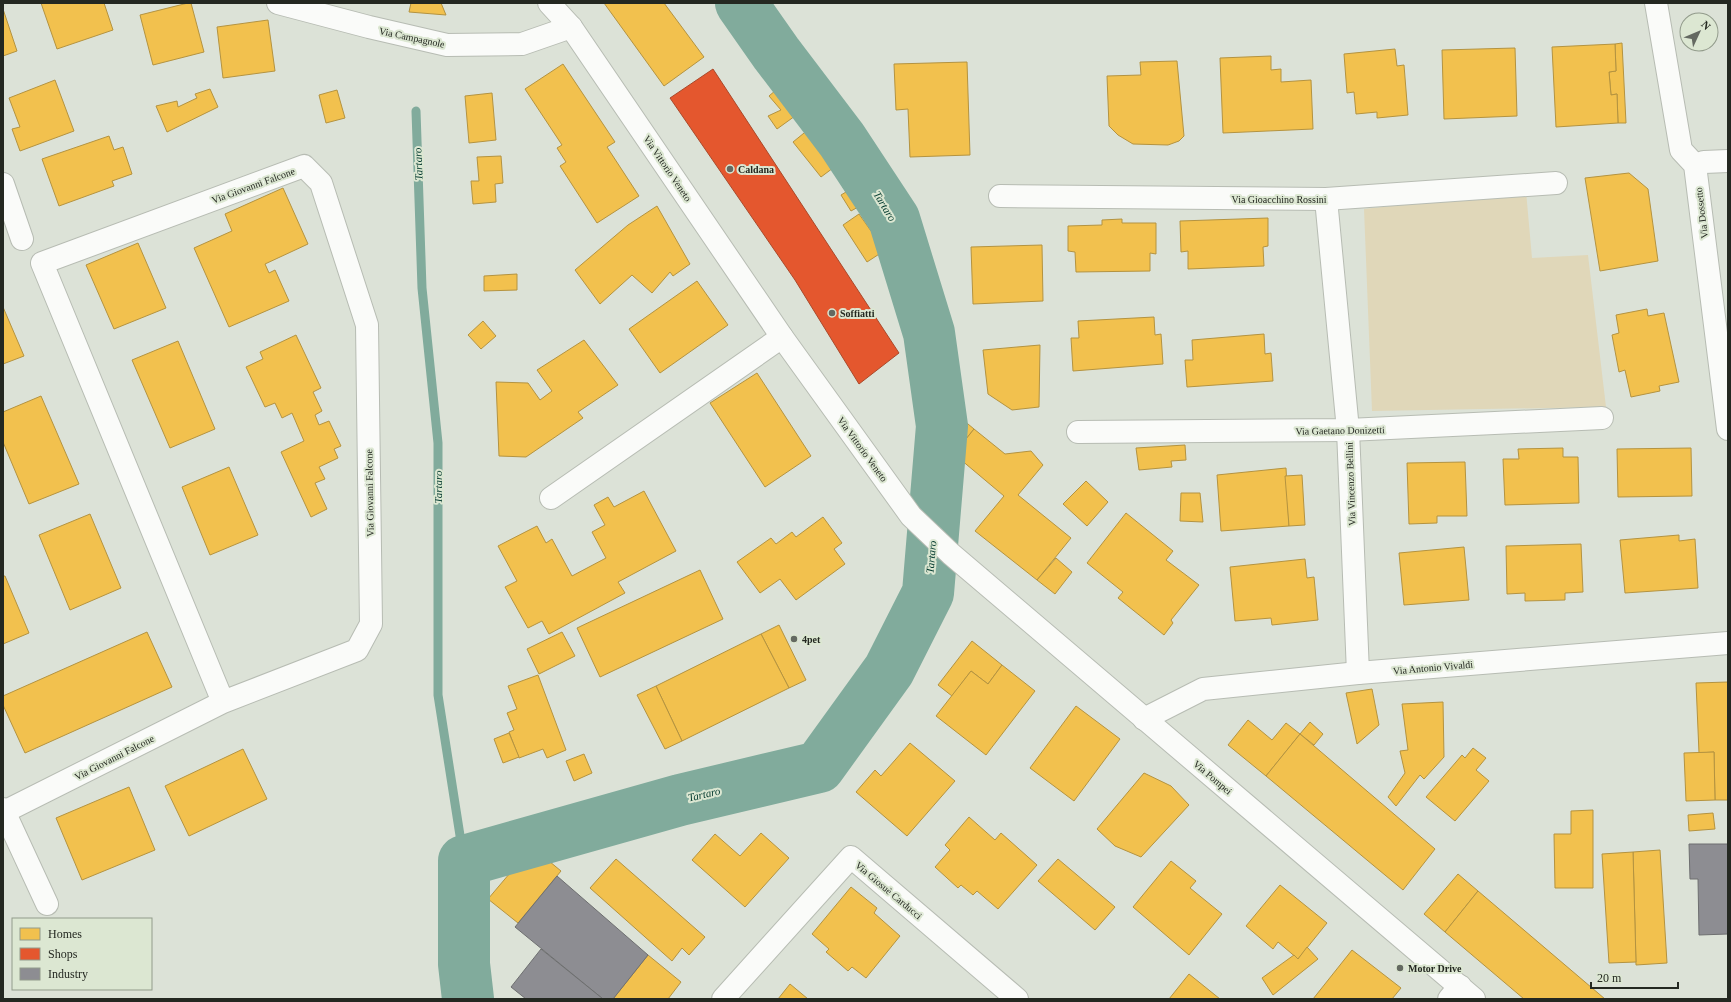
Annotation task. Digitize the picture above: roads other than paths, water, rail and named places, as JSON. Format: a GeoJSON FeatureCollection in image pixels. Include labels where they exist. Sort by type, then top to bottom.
{"type":"FeatureCollection","features":[{"type":"Feature","properties":{"kind":"street","name":"Via Campagnole"},"geometry":{"type":"LineString","coordinates":[[278,3],[369,27],[447,45],[522,44],[571,27]]}},
{"type":"Feature","properties":{"kind":"street","name":"Via Vittorio Veneto"},"geometry":{"type":"LineString","coordinates":[[549,3],[571,27],[782,337],[911,516],[951,554]]}},
{"type":"Feature","properties":{"kind":"street"},"geometry":{"type":"LineString","coordinates":[[1656,3],[1681,150],[1695,165],[1704,162],[1728,162]]}},
{"type":"Feature","properties":{"kind":"street","name":"Via Dossetto"},"geometry":{"type":"LineString","coordinates":[[1695,165],[1727,420]]}},
{"type":"Feature","properties":{"kind":"street","name":"Via Giovanni Falcone"},"geometry":{"type":"LineString","coordinates":[[4,810],[223,702],[357,650],[371,624],[367,325],[321,183],[304,166],[42,263],[223,702]]}},
{"type":"Feature","properties":{"kind":"street","name":"Via Gioacchino Rossini"},"geometry":{"type":"LineString","coordinates":[[1000,196],[1326,199],[1556,183]]}},
{"type":"Feature","properties":{"kind":"street"},"geometry":{"type":"LineString","coordinates":[[3,184],[22,239]]}},
{"type":"Feature","properties":{"kind":"street","name":"Via Vincenzo Bellini"},"geometry":{"type":"LineString","coordinates":[[1326,199],[1348,430],[1358,673]]}},
{"type":"Feature","properties":{"kind":"street"},"geometry":{"type":"LineString","coordinates":[[550,498],[782,337]]}},
{"type":"Feature","properties":{"kind":"street","name":"Via Gaetano Donizetti"},"geometry":{"type":"LineString","coordinates":[[1078,432],[1348,430],[1602,418]]}},
{"type":"Feature","properties":{"kind":"street","name":"Via Pompei"},"geometry":{"type":"LineString","coordinates":[[951,554],[1144,719],[1461,995]]}},
{"type":"Feature","properties":{"kind":"street","name":"Via Antonio Vivaldi"},"geometry":{"type":"LineString","coordinates":[[1144,719],[1203,689],[1358,673],[1728,643]]}},
{"type":"Feature","properties":{"kind":"street"},"geometry":{"type":"LineString","coordinates":[[4,810],[47,904]]}},
{"type":"Feature","properties":{"kind":"street","name":"Via Giosuè Carducci"},"geometry":{"type":"LineString","coordinates":[[723,999],[851,858],[1017,999]]}},
{"type":"Feature","properties":{"kind":"waterway","name":"Tartaro"},"geometry":{"type":"LineString","coordinates":[[468,999],[464,964],[464,861],[680,800],[819,767],[889,670],[928,593],[942,426],[929,333],[894,219],[842,140],[776,53],[741,3]]}},
{"type":"Feature","properties":{"kind":"waterway","name":"Tartaro"},"geometry":{"type":"LineString","coordinates":[[416,111],[422,288],[438,443],[438,695],[464,861]]}},
{"type":"Feature","properties":{"kind":"place","name":"Caldana"},"geometry":{"type":"Point","coordinates":[730,169]}},
{"type":"Feature","properties":{"kind":"place","name":"Soffiatti"},"geometry":{"type":"Point","coordinates":[832,313]}},
{"type":"Feature","properties":{"kind":"place","name":"4pet"},"geometry":{"type":"Point","coordinates":[794,639]}},
{"type":"Feature","properties":{"kind":"place","name":"Motor Drive"},"geometry":{"type":"Point","coordinates":[1400,968]}}]}
